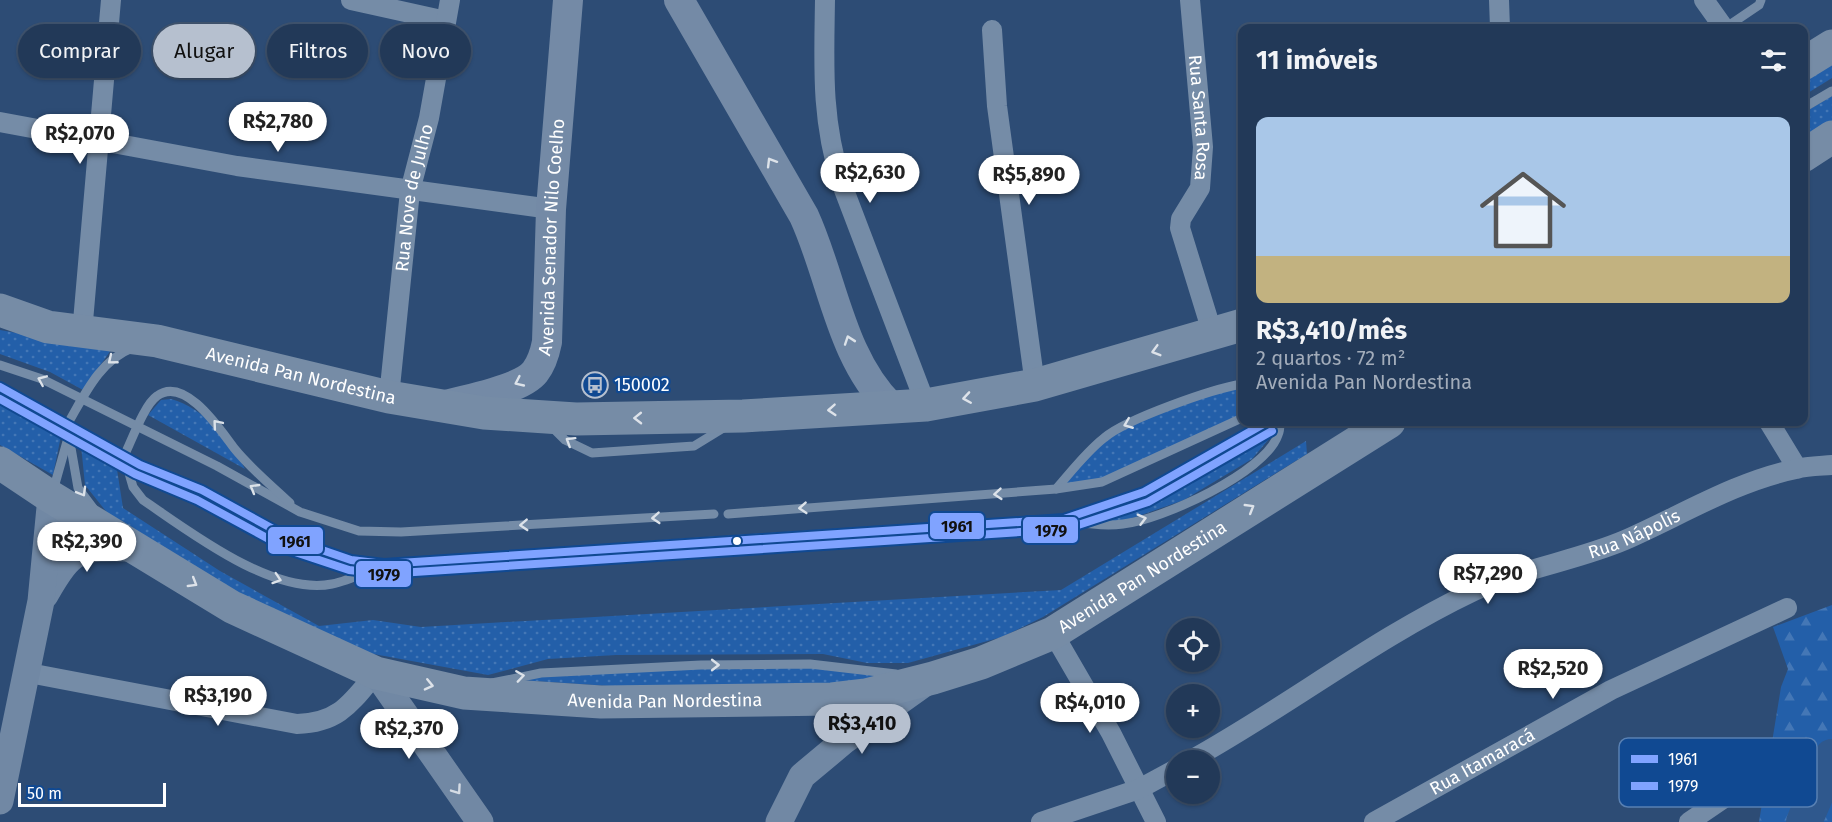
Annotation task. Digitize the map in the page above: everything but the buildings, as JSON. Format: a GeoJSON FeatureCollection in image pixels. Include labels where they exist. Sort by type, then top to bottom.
{"type":"FeatureCollection","features":[{"type":"Feature","properties":{"kind":"highway"},"geometry":{"type":"LineString","coordinates":[[1808,61],[1832,46]]}},
{"type":"Feature","properties":{"kind":"highway"},"geometry":{"type":"LineString","coordinates":[[1808,153],[1832,138]]}},
{"type":"Feature","properties":{"kind":"highway","name":"Avenida Pan Nordestina"},"geometry":{"type":"LineString","coordinates":[[0,310],[48,327],[157,341],[389,397],[484,413],[543,418],[742,416],[926,405],[1035,385],[1227,330]]}},
{"type":"Feature","properties":{"kind":"highway"},"geometry":{"type":"LineString","coordinates":[[1333,458],[1343,426]]}},
{"type":"Feature","properties":{"kind":"highway","name":"Avenida Pan Nordestina"},"geometry":{"type":"LineString","coordinates":[[0,463],[51,497],[232,607],[376,673],[465,693],[601,702],[832,699],[866,694],[933,678],[981,663],[1053,633],[1181,550],[1383,426]]}},
{"type":"Feature","properties":{"kind":"main road","name":"Avenida Senador Nilo Coelho"},"geometry":{"type":"LineString","coordinates":[[443,406],[521,383],[535,373],[547,342],[551,209],[568,0]]}},
{"type":"Feature","properties":{"kind":"main road"},"geometry":{"type":"LineString","coordinates":[[679,0],[804,216],[818,246],[854,354],[870,384],[891,407]]}},
{"type":"Feature","properties":{"kind":"main road"},"geometry":{"type":"LineString","coordinates":[[0,801],[29,673],[42,601],[51,497]]}},
{"type":"Feature","properties":{"kind":"main road"},"geometry":{"type":"LineString","coordinates":[[42,601],[62,565],[71,556],[96,548],[127,543]]}},
{"type":"Feature","properties":{"kind":"main road"},"geometry":{"type":"LineString","coordinates":[[376,673],[480,822]]}},
{"type":"Feature","properties":{"kind":"main road"},"geometry":{"type":"LineString","coordinates":[[779,822],[802,776],[845,740],[933,678]]}},
{"type":"Feature","properties":{"kind":"street"},"geometry":{"type":"LineString","coordinates":[[82,333],[101,142],[111,0]]}},
{"type":"Feature","properties":{"kind":"street"},"geometry":{"type":"LineString","coordinates":[[351,0],[446,21]]}},
{"type":"Feature","properties":{"kind":"street","name":"Rua Nove de Julho"},"geometry":{"type":"LineString","coordinates":[[389,397],[410,191],[429,118],[450,0]]}},
{"type":"Feature","properties":{"kind":"street"},"geometry":{"type":"LineString","coordinates":[[825,0],[824,103],[829,145],[926,405]]}},
{"type":"Feature","properties":{"kind":"street","name":"Rua Santa Rosa"},"geometry":{"type":"LineString","coordinates":[[1190,0],[1203,147],[1200,188],[1181,219],[1180,228],[1227,330]]}},
{"type":"Feature","properties":{"kind":"street"},"geometry":{"type":"LineString","coordinates":[[1499,0],[1500,24]]}},
{"type":"Feature","properties":{"kind":"street"},"geometry":{"type":"LineString","coordinates":[[1704,0],[1721,24]]}},
{"type":"Feature","properties":{"kind":"street"},"geometry":{"type":"LineString","coordinates":[[993,30],[997,106],[1035,385]]}},
{"type":"Feature","properties":{"kind":"street"},"geometry":{"type":"LineString","coordinates":[[0,122],[237,166],[551,209]]}},
{"type":"Feature","properties":{"kind":"street"},"geometry":{"type":"LineString","coordinates":[[1771,426],[1797,468]]}},
{"type":"Feature","properties":{"kind":"street","name":"Rua Nápolis"},"geometry":{"type":"LineString","coordinates":[[1209,750],[1348,662],[1473,591],[1502,579],[1623,541],[1761,479],[1797,468],[1832,465]]}},
{"type":"Feature","properties":{"kind":"street","name":"Rua Itamaracá"},"geometry":{"type":"LineString","coordinates":[[1374,822],[1611,690],[1787,608]]}},
{"type":"Feature","properties":{"kind":"street"},"geometry":{"type":"LineString","coordinates":[[1053,633],[1111,733],[1156,822]]}},
{"type":"Feature","properties":{"kind":"street"},"geometry":{"type":"LineString","coordinates":[[29,673],[297,724],[317,723],[335,716],[349,705],[376,673]]}},
{"type":"Feature","properties":{"kind":"street"},"geometry":{"type":"LineString","coordinates":[[1041,822],[1139,789],[1166,774]]}},
{"type":"Feature","properties":{"kind":"street"},"geometry":{"type":"LineString","coordinates":[[1689,822],[1711,807]]}},
{"type":"Feature","properties":{"kind":"lane"},"geometry":{"type":"LineString","coordinates":[[1730,24],[1759,5],[1761,0]]}},
{"type":"Feature","properties":{"kind":"lane"},"geometry":{"type":"LineString","coordinates":[[1808,105],[1832,91]]}},
{"type":"Feature","properties":{"kind":"lane"},"geometry":{"type":"LineString","coordinates":[[0,319],[48,327]]}},
{"type":"Feature","properties":{"kind":"lane"},"geometry":{"type":"LineString","coordinates":[[127,543],[102,520],[78,488],[67,425],[82,399],[111,360],[130,349],[157,341]]}},
{"type":"Feature","properties":{"kind":"lane"},"geometry":{"type":"LineString","coordinates":[[0,365],[42,380],[82,399],[138,430],[217,466],[300,512],[359,531],[401,532],[714,514]]}},
{"type":"Feature","properties":{"kind":"lane"},"geometry":{"type":"LineString","coordinates":[[1056,489],[1104,437],[1201,394],[1238,385]]}},
{"type":"Feature","properties":{"kind":"lane"},"geometry":{"type":"LineString","coordinates":[[0,387],[124,456],[202,490],[293,540],[351,560],[384,564],[715,541]]}},
{"type":"Feature","properties":{"kind":"lane"},"geometry":{"type":"LineString","coordinates":[[300,512],[234,447],[220,426],[187,397],[166,391],[158,394],[149,403],[124,456],[134,487],[143,500],[257,572],[286,582],[332,584],[384,564]]}},
{"type":"Feature","properties":{"kind":"lane"},"geometry":{"type":"LineString","coordinates":[[728,514],[1056,489],[1102,482],[1238,420]]}},
{"type":"Feature","properties":{"kind":"lane"},"geometry":{"type":"LineString","coordinates":[[1064,519],[1144,492],[1261,426]]}},
{"type":"Feature","properties":{"kind":"lane"},"geometry":{"type":"LineString","coordinates":[[729,540],[1064,519],[1099,525],[1124,524],[1167,513],[1192,502],[1255,464],[1278,436],[1279,426]]}},
{"type":"Feature","properties":{"kind":"lane"},"geometry":{"type":"LineString","coordinates":[[51,497],[69,435]]}},
{"type":"Feature","properties":{"kind":"green space"},"geometry":{"type":"Polygon","coordinates":[[[1832,55],[1832,78],[1808,93],[1808,70],[1832,55]]]}},
{"type":"Feature","properties":{"kind":"green space"},"geometry":{"type":"Polygon","coordinates":[[[1832,96],[1832,125],[1808,140],[1808,110],[1832,96]]]}},
{"type":"Feature","properties":{"kind":"green space"},"geometry":{"type":"Polygon","coordinates":[[[0,330],[111,350],[83,390],[50,372],[0,354],[0,330]]]}},
{"type":"Feature","properties":{"kind":"green space"},"geometry":{"type":"Polygon","coordinates":[[[1238,385],[1238,420],[1102,482],[1056,489],[1118,429],[1238,385]]]}},
{"type":"Feature","properties":{"kind":"green space"},"geometry":{"type":"Polygon","coordinates":[[[0,398],[61,436],[53,475],[0,445],[0,398]]]}},
{"type":"Feature","properties":{"kind":"green space"},"geometry":{"type":"Polygon","coordinates":[[[171,399],[195,410],[215,426],[245,469],[148,415],[161,400],[171,399]]]}},
{"type":"Feature","properties":{"kind":"green space"},"geometry":{"type":"Polygon","coordinates":[[[1260,426],[1280,426],[1252,459],[1184,500],[1113,525],[1064,519],[1144,492],[1260,426]]]}},
{"type":"Feature","properties":{"kind":"green space"},"geometry":{"type":"Polygon","coordinates":[[[1306,441],[1307,454],[1043,617],[1002,637],[908,663],[867,663],[823,654],[616,655],[548,659],[488,675],[368,653],[311,635],[117,525],[85,485],[81,445],[116,463],[123,508],[220,571],[319,626],[373,620],[421,627],[1061,590],[1306,441]]]}},
{"type":"Feature","properties":{"kind":"green space"},"geometry":{"type":"Polygon","coordinates":[[[61,509],[112,540],[58,560],[61,509]]]}},
{"type":"Feature","properties":{"kind":"green space"},"geometry":{"type":"Polygon","coordinates":[[[1832,605],[1832,822],[1759,822],[1761,807],[1817,807],[1817,738],[1773,738],[1781,687],[1788,669],[1773,627],[1832,605]]]}},
{"type":"Feature","properties":{"kind":"green space"},"geometry":{"type":"Polygon","coordinates":[[[810,664],[924,677],[730,694],[519,680],[562,672],[810,664]]]}},
{"type":"Feature","properties":{"kind":"waterway"},"geometry":{"type":"LineString","coordinates":[[1817,792],[1832,757]]}},
{"type":"Feature","properties":{"kind":"waterway"},"geometry":{"type":"LineString","coordinates":[[1804,822],[1810,807]]}},
{"type":"Feature","properties":{"kind":"transit line","name":"1961"},"geometry":{"type":"LineString","coordinates":[[0,387],[140,465],[202,490],[293,540],[351,560],[384,564],[1064,519],[1144,492],[1260,426]]}},
{"type":"Feature","properties":{"kind":"transit line","name":"1979"},"geometry":{"type":"LineString","coordinates":[[0,399],[135,474],[197,500],[289,550],[349,570],[384,574],[1066,529],[1148,502],[1272,431]]}},
{"type":"Feature","properties":{"kind":"place","name":"150002"},"geometry":{"type":"Point","coordinates":[595,385]}}]}
